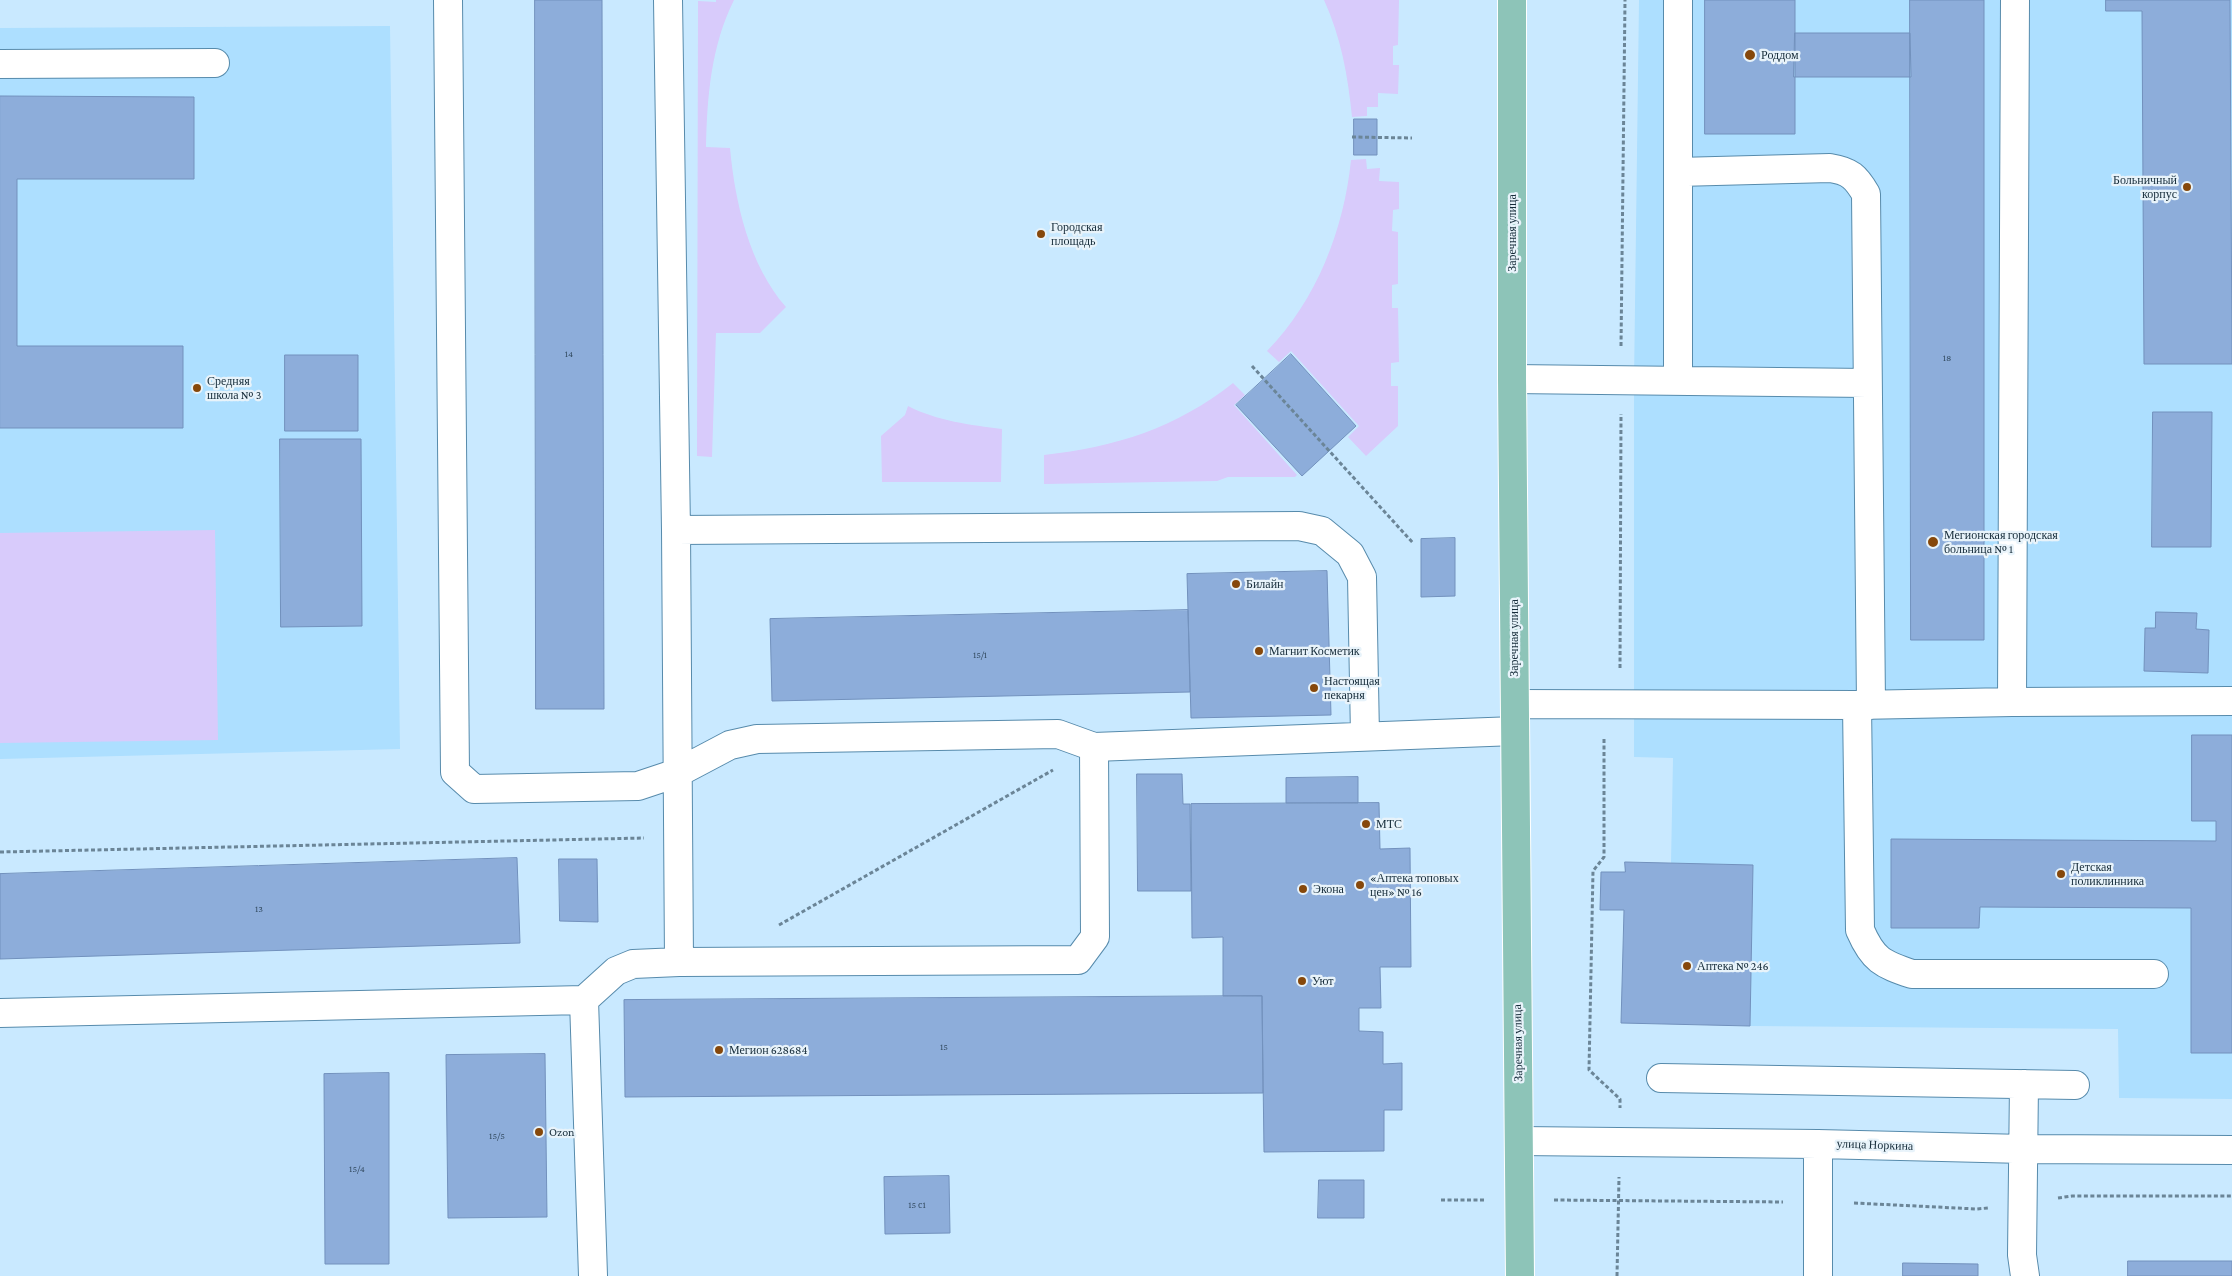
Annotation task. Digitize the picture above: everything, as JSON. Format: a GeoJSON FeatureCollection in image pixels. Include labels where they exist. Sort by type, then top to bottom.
{"type":"FeatureCollection","features":[{"type":"Feature","properties":{"kind":"main road","name":"Заречная улица"},"geometry":{"type":"LineString","coordinates":[[1512,0],[1512,379],[1520,1276]]}},
{"type":"Feature","properties":{"kind":"street"},"geometry":{"type":"LineString","coordinates":[[448,0],[455,772],[474,790],[638,786],[677,773],[730,745],[757,739],[1058,734],[1094,747],[1515,731]]}},
{"type":"Feature","properties":{"kind":"street"},"geometry":{"type":"LineString","coordinates":[[668,0],[676,530],[679,962]]}},
{"type":"Feature","properties":{"kind":"street"},"geometry":{"type":"LineString","coordinates":[[1678,0],[1678,381]]}},
{"type":"Feature","properties":{"kind":"street"},"geometry":{"type":"LineString","coordinates":[[2012,702],[2015,0]]}},
{"type":"Feature","properties":{"kind":"street"},"geometry":{"type":"LineString","coordinates":[[0,64],[215,63]]}},
{"type":"Feature","properties":{"kind":"street"},"geometry":{"type":"LineString","coordinates":[[1678,172],[1830,168],[1842,170],[1858,180],[1866,194],[1867,383],[1860,930],[1868,948],[1886,965],[1912,974],[2154,974]]}},
{"type":"Feature","properties":{"kind":"street"},"geometry":{"type":"LineString","coordinates":[[1512,379],[1867,383]]}},
{"type":"Feature","properties":{"kind":"street"},"geometry":{"type":"LineString","coordinates":[[676,530],[1299,526],[1322,531],[1350,554],[1362,577],[1365,736]]}},
{"type":"Feature","properties":{"kind":"street"},"geometry":{"type":"LineString","coordinates":[[1515,704],[1864,705],[2232,701]]}},
{"type":"Feature","properties":{"kind":"street"},"geometry":{"type":"LineString","coordinates":[[0,1013],[584,1000],[616,970],[633,964],[679,962],[1078,960],[1095,937],[1094,747]]}},
{"type":"Feature","properties":{"kind":"street"},"geometry":{"type":"LineString","coordinates":[[584,1000],[593,1276]]}},
{"type":"Feature","properties":{"kind":"street"},"geometry":{"type":"LineString","coordinates":[[1660,1078],[2074,1085]]}},
{"type":"Feature","properties":{"kind":"street"},"geometry":{"type":"LineString","coordinates":[[2024,1084],[2022,1255],[2025,1276]]}},
{"type":"Feature","properties":{"kind":"street","name":"улица Норкина"},"geometry":{"type":"LineString","coordinates":[[1518,1141],[1818,1144],[2024,1149],[2232,1150]]}},
{"type":"Feature","properties":{"kind":"street"},"geometry":{"type":"LineString","coordinates":[[1818,1144],[1818,1276]]}},
{"type":"Feature","properties":{"kind":"path"},"geometry":{"type":"LineString","coordinates":[[1618,1276],[1620,1099],[1589,1070],[1593,871],[1604,856],[1604,738],[1620,687],[1620,380],[1625,0]]}},
{"type":"Feature","properties":{"kind":"path"},"geometry":{"type":"LineString","coordinates":[[1352,136],[1412,138]]}},
{"type":"Feature","properties":{"kind":"path"},"geometry":{"type":"LineString","coordinates":[[1252,366],[1414,543]]}},
{"type":"Feature","properties":{"kind":"path"},"geometry":{"type":"LineString","coordinates":[[774,928],[1094,747]]}},
{"type":"Feature","properties":{"kind":"path"},"geometry":{"type":"LineString","coordinates":[[0,852],[679,837]]}},
{"type":"Feature","properties":{"kind":"path"},"geometry":{"type":"LineString","coordinates":[[2072,1196],[2232,1196]]}},
{"type":"Feature","properties":{"kind":"shaded area"},"geometry":{"type":"Polygon","coordinates":[[[716,0],[734,0],[726,17],[715,54],[709,91],[706,147],[730,148],[740,211],[753,252],[762,272],[786,307],[760,333],[716,333],[712,457],[697,456],[698,1],[716,2],[716,0]]]}},
{"type":"Feature","properties":{"kind":"shaded area"},"geometry":{"type":"Polygon","coordinates":[[[1324,0],[1399,0],[1398,45],[1393,46],[1393,65],[1399,65],[1398,94],[1378,93],[1378,107],[1367,107],[1367,116],[1352,117],[1343,57],[1335,28],[1324,0]]]}},
{"type":"Feature","properties":{"kind":"shaded area","name":"Мегионская городская больница № 1"},"geometry":{"type":"Polygon","coordinates":[[[1639,0],[2232,0],[2232,1099],[2119,1098],[2118,1029],[1750,1026],[1753,866],[1671,863],[1673,758],[1634,757],[1634,381],[1639,0]]]}},
{"type":"Feature","properties":{"kind":"shaded area","name":"Средняя школа № 3"},"geometry":{"type":"Polygon","coordinates":[[[390,26],[400,749],[0,759],[0,28],[390,26]]]}},
{"type":"Feature","properties":{"kind":"shaded area"},"geometry":{"type":"Polygon","coordinates":[[[1366,159],[1367,169],[1380,168],[1379,181],[1399,182],[1399,209],[1393,210],[1392,231],[1398,232],[1398,284],[1392,285],[1392,308],[1398,308],[1399,362],[1391,363],[1391,386],[1398,386],[1398,426],[1366,456],[1348,437],[1359,426],[1291,351],[1279,362],[1267,351],[1285,331],[1300,309],[1314,286],[1325,262],[1342,212],[1351,160],[1366,159]]]}},
{"type":"Feature","properties":{"kind":"shaded area"},"geometry":{"type":"Polygon","coordinates":[[[1233,383],[1245,395],[1234,405],[1297,475],[1295,477],[1228,477],[1217,481],[1044,484],[1044,455],[1096,447],[1144,433],[1190,412],[1233,383]]]}},
{"type":"Feature","properties":{"kind":"shaded area"},"geometry":{"type":"Polygon","coordinates":[[[908,406],[942,419],[1002,429],[1001,482],[882,482],[881,436],[905,415],[908,406]]]}},
{"type":"Feature","properties":{"kind":"shaded area"},"geometry":{"type":"Polygon","coordinates":[[[215,530],[218,740],[0,743],[0,533],[215,530]]]}},
{"type":"Feature","properties":{"kind":"building"},"geometry":{"type":"Polygon","coordinates":[[[535,0],[602,0],[604,709],[536,709],[535,0]]]}},
{"type":"Feature","properties":{"kind":"building","name":"Роддом"},"geometry":{"type":"Polygon","coordinates":[[[1705,0],[1795,0],[1795,134],[1705,134],[1705,0]]]}},
{"type":"Feature","properties":{"kind":"building"},"geometry":{"type":"Polygon","coordinates":[[[1910,0],[1984,0],[1984,640],[1911,640],[1910,0]]]}},
{"type":"Feature","properties":{"kind":"building","name":"Больничный корпус"},"geometry":{"type":"Polygon","coordinates":[[[2106,0],[2230,0],[2232,364],[2144,364],[2142,11],[2106,11],[2106,0]]]}},
{"type":"Feature","properties":{"kind":"building"},"geometry":{"type":"Polygon","coordinates":[[[1795,33],[1910,33],[1911,77],[1794,77],[1795,33]]]}},
{"type":"Feature","properties":{"kind":"building"},"geometry":{"type":"Polygon","coordinates":[[[0,96],[194,97],[194,179],[17,179],[17,346],[183,346],[183,428],[0,428],[0,96]]]}},
{"type":"Feature","properties":{"kind":"building"},"geometry":{"type":"Polygon","coordinates":[[[1354,119],[1377,119],[1377,155],[1354,155],[1354,119]]]}},
{"type":"Feature","properties":{"kind":"building"},"geometry":{"type":"Polygon","coordinates":[[[1291,354],[1356,426],[1302,476],[1236,405],[1291,354]]]}},
{"type":"Feature","properties":{"kind":"building"},"geometry":{"type":"Polygon","coordinates":[[[285,355],[358,355],[358,431],[285,431],[285,355]]]}},
{"type":"Feature","properties":{"kind":"building"},"geometry":{"type":"Polygon","coordinates":[[[2153,412],[2212,412],[2211,547],[2152,547],[2153,412]]]}},
{"type":"Feature","properties":{"kind":"building"},"geometry":{"type":"Polygon","coordinates":[[[280,439],[361,439],[362,626],[281,627],[280,439]]]}},
{"type":"Feature","properties":{"kind":"building"},"geometry":{"type":"Polygon","coordinates":[[[1455,538],[1455,596],[1421,597],[1421,539],[1455,538]]]}},
{"type":"Feature","properties":{"kind":"building","name":"Магнит Косметик"},"geometry":{"type":"Polygon","coordinates":[[[1327,571],[1331,715],[1191,718],[1187,574],[1327,571]]]}},
{"type":"Feature","properties":{"kind":"building"},"geometry":{"type":"Polygon","coordinates":[[[1188,610],[1190,692],[772,701],[770,619],[1188,610]]]}},
{"type":"Feature","properties":{"kind":"building"},"geometry":{"type":"Polygon","coordinates":[[[2156,612],[2197,613],[2196,629],[2209,630],[2208,673],[2144,671],[2145,628],[2155,628],[2156,612]]]}},
{"type":"Feature","properties":{"kind":"building","name":"Детская поликлинника"},"geometry":{"type":"Polygon","coordinates":[[[2192,735],[2232,735],[2232,1053],[2191,1053],[2191,908],[1980,907],[1979,928],[1891,928],[1891,839],[2216,841],[2216,821],[2192,821],[2192,735]]]}},
{"type":"Feature","properties":{"kind":"building"},"geometry":{"type":"Polygon","coordinates":[[[1137,774],[1182,774],[1183,804],[1190,804],[1191,891],[1138,891],[1137,774]]]}},
{"type":"Feature","properties":{"kind":"building"},"geometry":{"type":"Polygon","coordinates":[[[1358,777],[1358,803],[1286,803],[1286,778],[1358,777]]]}},
{"type":"Feature","properties":{"kind":"building","name":"Уют"},"geometry":{"type":"Polygon","coordinates":[[[1379,803],[1380,849],[1410,848],[1411,967],[1380,967],[1381,1008],[1359,1008],[1359,1031],[1383,1032],[1383,1064],[1402,1063],[1402,1110],[1384,1110],[1384,1151],[1264,1152],[1262,996],[1223,996],[1223,937],[1192,938],[1191,804],[1379,803]]]}},
{"type":"Feature","properties":{"kind":"building"},"geometry":{"type":"Polygon","coordinates":[[[517,858],[520,943],[0,959],[0,874],[517,858]]]}},
{"type":"Feature","properties":{"kind":"building"},"geometry":{"type":"Polygon","coordinates":[[[559,859],[597,859],[598,922],[560,921],[559,859]]]}},
{"type":"Feature","properties":{"kind":"building","name":"Аптека № 246"},"geometry":{"type":"Polygon","coordinates":[[[1625,862],[1753,865],[1750,1026],[1621,1023],[1624,910],[1600,910],[1601,872],[1625,872],[1625,862]]]}},
{"type":"Feature","properties":{"kind":"building"},"geometry":{"type":"Polygon","coordinates":[[[1262,996],[1263,1093],[625,1097],[624,1000],[1262,996]]]}},
{"type":"Feature","properties":{"kind":"building"},"geometry":{"type":"Polygon","coordinates":[[[545,1054],[547,1217],[448,1218],[446,1055],[545,1054]]]}},
{"type":"Feature","properties":{"kind":"building"},"geometry":{"type":"Polygon","coordinates":[[[389,1073],[389,1264],[325,1264],[324,1074],[389,1073]]]}},
{"type":"Feature","properties":{"kind":"building"},"geometry":{"type":"Polygon","coordinates":[[[949,1176],[950,1233],[885,1234],[884,1177],[949,1176]]]}},
{"type":"Feature","properties":{"kind":"building"},"geometry":{"type":"Polygon","coordinates":[[[1319,1180],[1364,1180],[1364,1218],[1318,1218],[1319,1180]]]}},
{"type":"Feature","properties":{"kind":"building"},"geometry":{"type":"Polygon","coordinates":[[[2128,1261],[2232,1261],[2232,1276],[2128,1276],[2128,1261]]]}},
{"type":"Feature","properties":{"kind":"building"},"geometry":{"type":"Polygon","coordinates":[[[1903,1263],[1978,1264],[1978,1276],[1903,1276],[1903,1263]]]}},
{"type":"Feature","properties":{"kind":"place","name":"Роддом"},"geometry":{"type":"Point","coordinates":[1750,55]}},
{"type":"Feature","properties":{"kind":"place","name":"Больничный корпус"},"geometry":{"type":"Point","coordinates":[2187,187]}},
{"type":"Feature","properties":{"kind":"place","name":"Городская площадь"},"geometry":{"type":"Point","coordinates":[1041,234]}},
{"type":"Feature","properties":{"kind":"place","name":"Средняя школа № 3"},"geometry":{"type":"Point","coordinates":[197,388]}},
{"type":"Feature","properties":{"kind":"place","name":"Мегионская городская больница № 1"},"geometry":{"type":"Point","coordinates":[1933,542]}},
{"type":"Feature","properties":{"kind":"place","name":"Билайн"},"geometry":{"type":"Point","coordinates":[1236,584]}},
{"type":"Feature","properties":{"kind":"place","name":"Магнит Косметик"},"geometry":{"type":"Point","coordinates":[1259,651]}},
{"type":"Feature","properties":{"kind":"place","name":"Настоящая пекарня"},"geometry":{"type":"Point","coordinates":[1314,688]}},
{"type":"Feature","properties":{"kind":"place","name":"МТС"},"geometry":{"type":"Point","coordinates":[1366,824]}},
{"type":"Feature","properties":{"kind":"place","name":"Детская поликлинника"},"geometry":{"type":"Point","coordinates":[2061,874]}},
{"type":"Feature","properties":{"kind":"place","name":"«Аптека топовых цен» № 16"},"geometry":{"type":"Point","coordinates":[1360,885]}},
{"type":"Feature","properties":{"kind":"place","name":"Экона"},"geometry":{"type":"Point","coordinates":[1303,889]}},
{"type":"Feature","properties":{"kind":"place","name":"Аптека № 246"},"geometry":{"type":"Point","coordinates":[1687,966]}},
{"type":"Feature","properties":{"kind":"place","name":"Уют"},"geometry":{"type":"Point","coordinates":[1302,981]}},
{"type":"Feature","properties":{"kind":"place","name":"Мегион 628684"},"geometry":{"type":"Point","coordinates":[719,1050]}},
{"type":"Feature","properties":{"kind":"place","name":"Ozon"},"geometry":{"type":"Point","coordinates":[539,1132]}}]}
